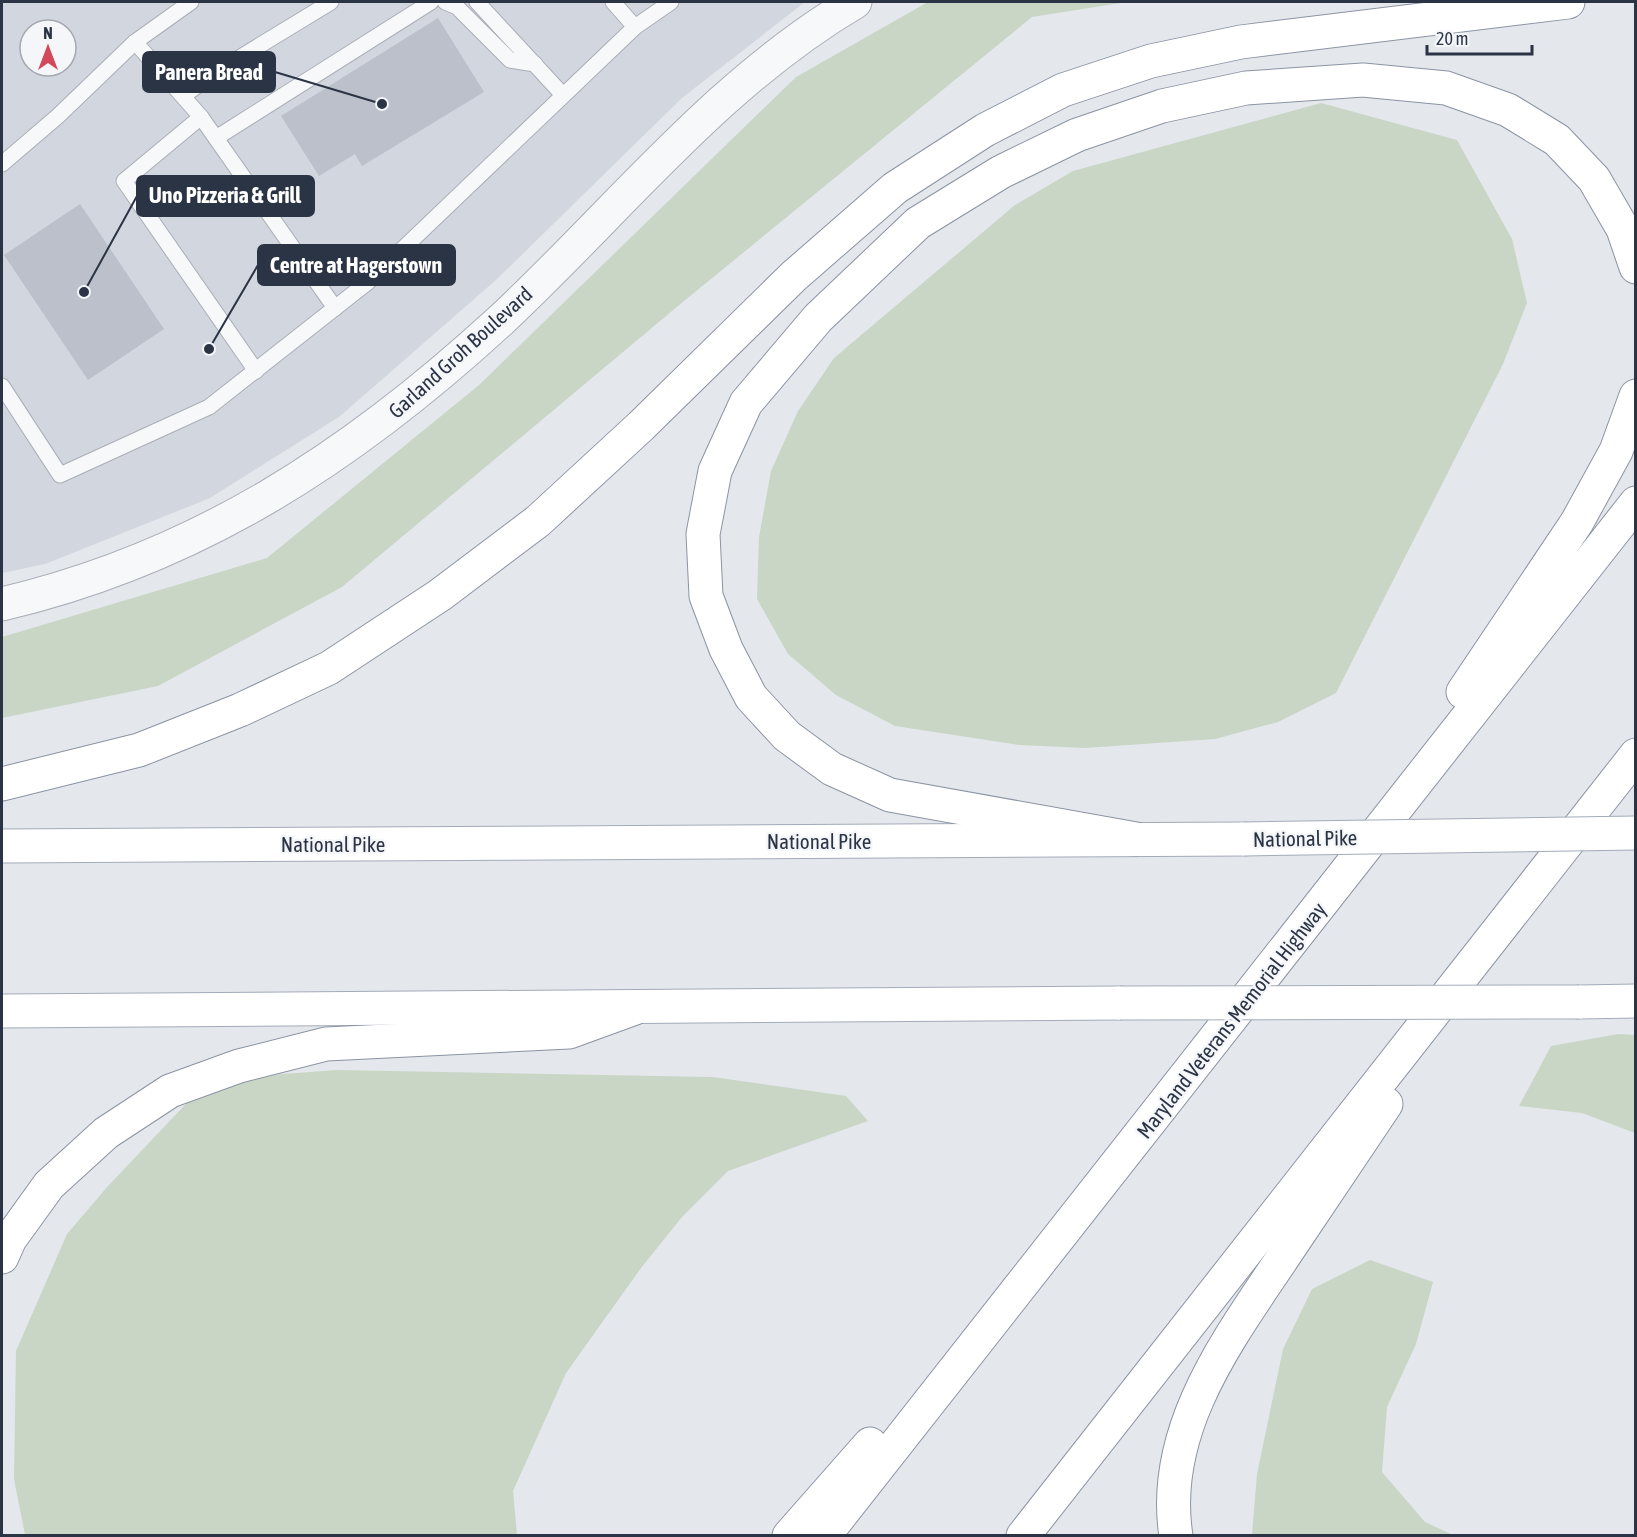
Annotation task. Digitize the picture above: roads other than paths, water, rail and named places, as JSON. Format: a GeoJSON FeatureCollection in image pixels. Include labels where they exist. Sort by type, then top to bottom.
{"type":"FeatureCollection","features":[{"type":"Feature","properties":{"kind":"main road"},"geometry":{"type":"LineString","coordinates":[[2,784],[139,750],[240,710],[329,668],[440,595],[538,521],[641,426],[794,276],[895,188],[985,130],[1063,90],[1151,61],[1241,42],[1568,2]]}},
{"type":"Feature","properties":{"kind":"main road"},"geometry":{"type":"LineString","coordinates":[[1136,839],[890,795],[832,769],[787,736],[752,697],[726,650],[706,596],[705,523],[715,471],[747,403],[819,318],[918,223],[1001,172],[1077,135],[1162,106],[1246,88],[1363,80],[1446,88],[1508,110],[1557,140],[1594,179],[1623,229],[1635,267]]}},
{"type":"Feature","properties":{"kind":"main road"},"geometry":{"type":"LineString","coordinates":[[1310,920],[1577,522],[1616,451],[1635,396]]}},
{"type":"Feature","properties":{"kind":"main road","name":"Maryland Veterans Memorial Highway"},"geometry":{"type":"LineString","coordinates":[[824,1536],[1310,920],[1635,503]]}},
{"type":"Feature","properties":{"kind":"main road"},"geometry":{"type":"LineString","coordinates":[[1023,1536],[1635,755]]}},
{"type":"Feature","properties":{"kind":"main road","name":"National Pike"},"geometry":{"type":"LineString","coordinates":[[2,846],[1244,839],[1635,833]]}},
{"type":"Feature","properties":{"kind":"main road"},"geometry":{"type":"LineString","coordinates":[[1176,1536],[1176,1471],[1193,1407],[1217,1356],[1535,881]]}},
{"type":"Feature","properties":{"kind":"main road"},"geometry":{"type":"LineString","coordinates":[[2,1011],[1635,1001]]}},
{"type":"Feature","properties":{"kind":"main road"},"geometry":{"type":"LineString","coordinates":[[2,1257],[10,1239],[49,1185],[106,1132],[170,1091],[239,1066],[326,1044],[569,1032],[635,1008]]}},
{"type":"Feature","properties":{"kind":"main road"},"geometry":{"type":"LineString","coordinates":[[789,1536],[1091,1197]]}},
{"type":"Feature","properties":{"kind":"street","name":"Garland Groh Boulevard"},"geometry":{"type":"LineString","coordinates":[[2,604],[38,595],[123,567],[212,528],[302,478],[386,419],[500,320],[734,88],[815,26],[855,2]]}},
{"type":"Feature","properties":{"kind":"lane"},"geometry":{"type":"LineString","coordinates":[[2,164],[58,116],[135,42],[191,2]]}},
{"type":"Feature","properties":{"kind":"lane"},"geometry":{"type":"LineString","coordinates":[[183,96],[221,69],[331,2]]}},
{"type":"Feature","properties":{"kind":"lane"},"geometry":{"type":"LineString","coordinates":[[216,138],[430,2]]}},
{"type":"Feature","properties":{"kind":"lane"},"geometry":{"type":"LineString","coordinates":[[445,2],[457,8],[510,60],[535,64]]}},
{"type":"Feature","properties":{"kind":"lane"},"geometry":{"type":"LineString","coordinates":[[477,2],[563,95]]}},
{"type":"Feature","properties":{"kind":"lane"},"geometry":{"type":"LineString","coordinates":[[613,2],[635,27]]}},
{"type":"Feature","properties":{"kind":"lane"},"geometry":{"type":"LineString","coordinates":[[2,386],[60,475],[209,407],[368,282],[635,27],[671,2]]}},
{"type":"Feature","properties":{"kind":"lane"},"geometry":{"type":"LineString","coordinates":[[135,42],[201,117],[335,308]]}},
{"type":"Feature","properties":{"kind":"lane"},"geometry":{"type":"LineString","coordinates":[[201,117],[124,182],[256,371]]}},
{"type":"Feature","properties":{"kind":"place","name":"Panera Bread"},"geometry":{"type":"Point","coordinates":[382,104]}},
{"type":"Feature","properties":{"kind":"place","name":"Uno Pizzeria & Grill"},"geometry":{"type":"Point","coordinates":[84,292]}},
{"type":"Feature","properties":{"kind":"place","name":"Centre at Hagerstown"},"geometry":{"type":"Point","coordinates":[209,349]}}]}
